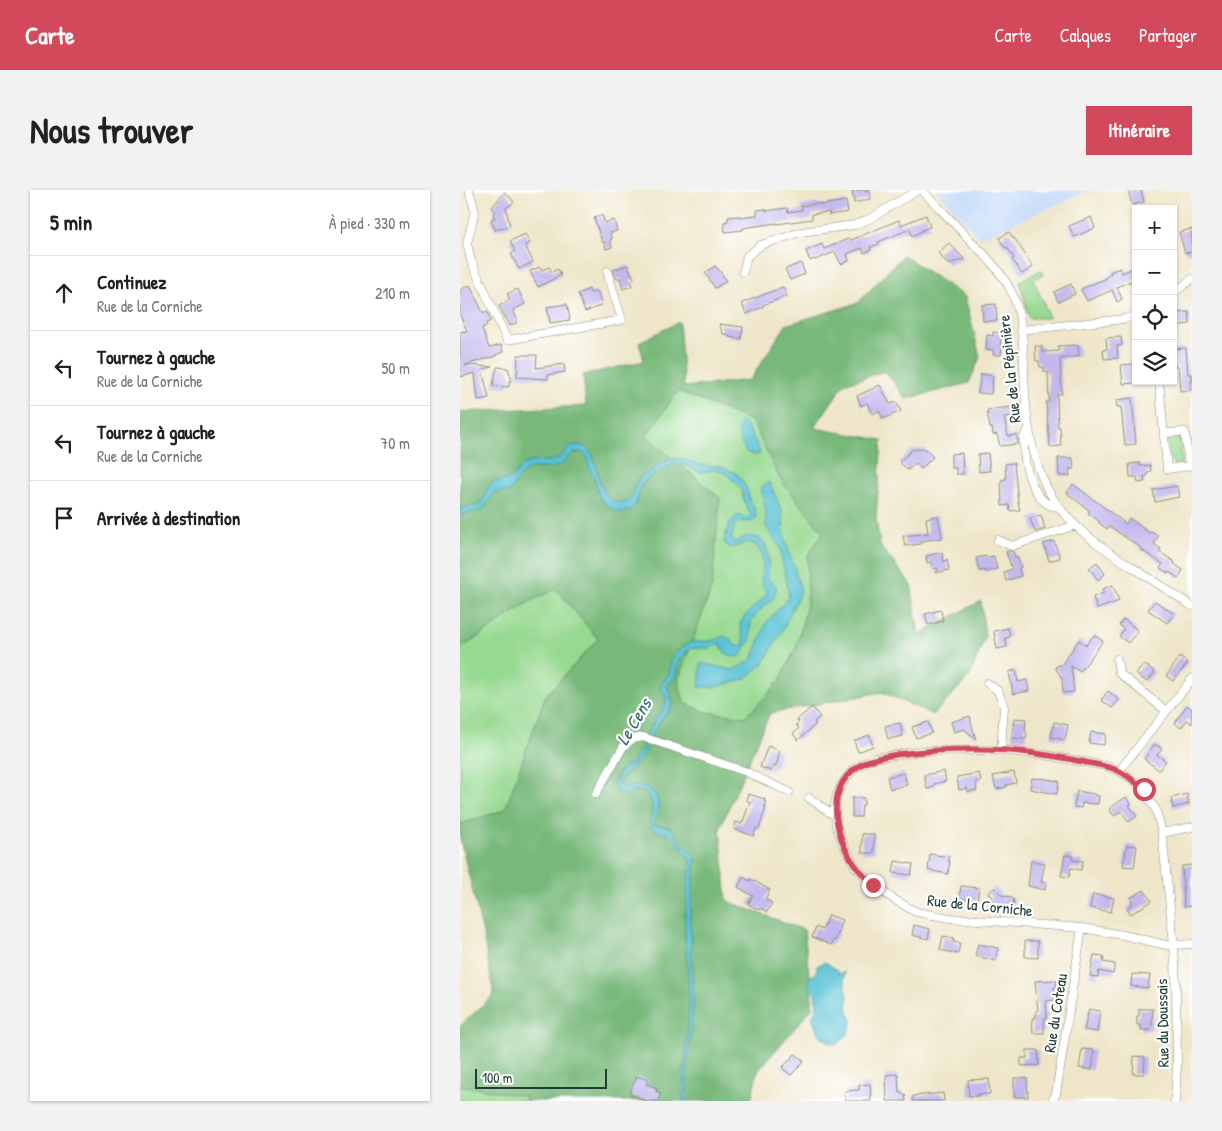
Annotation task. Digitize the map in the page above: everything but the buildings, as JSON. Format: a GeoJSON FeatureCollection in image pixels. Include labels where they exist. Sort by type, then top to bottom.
{"type":"FeatureCollection","features":[{"type":"Feature","properties":{"kind":"street"},"geometry":{"type":"LineString","coordinates":[[469,190],[474,211],[467,243],[471,260],[507,340],[622,320],[607,271]]}},
{"type":"Feature","properties":{"kind":"street"},"geometry":{"type":"LineString","coordinates":[[742,272],[747,256],[761,245],[801,232],[855,225],[871,218],[918,190]]}},
{"type":"Feature","properties":{"kind":"street","name":"Rue de la Pépinière"},"geometry":{"type":"LineString","coordinates":[[922,190],[982,252],[997,269],[1010,289],[1018,310],[1024,352],[1028,430],[1034,455],[1048,490],[1060,507],[1090,539],[1192,606]]}},
{"type":"Feature","properties":{"kind":"street"},"geometry":{"type":"LineString","coordinates":[[1177,290],[1192,279]]}},
{"type":"Feature","properties":{"kind":"street"},"geometry":{"type":"LineString","coordinates":[[1021,330],[1132,316]]}},
{"type":"Feature","properties":{"kind":"street"},"geometry":{"type":"LineString","coordinates":[[1159,385],[1166,469],[1188,466],[1185,432],[1164,432]]}},
{"type":"Feature","properties":{"kind":"street","name":"Rue de la Pépinière"},"geometry":{"type":"LineString","coordinates":[[1028,430],[1024,437],[1023,454],[1033,488],[1043,500],[1053,507],[1060,507]]}},
{"type":"Feature","properties":{"kind":"street"},"geometry":{"type":"LineString","coordinates":[[998,540],[1012,546],[1076,525]]}},
{"type":"Feature","properties":{"kind":"street"},"geometry":{"type":"LineString","coordinates":[[1117,659],[1119,673],[1166,711]]}},
{"type":"Feature","properties":{"kind":"street"},"geometry":{"type":"LineString","coordinates":[[987,683],[998,691],[1004,708],[1001,750]]}},
{"type":"Feature","properties":{"kind":"street"},"geometry":{"type":"LineString","coordinates":[[1119,771],[1166,711],[1191,683]]}},
{"type":"Feature","properties":{"kind":"street"},"geometry":{"type":"LineString","coordinates":[[596,794],[623,747],[632,739],[643,737],[744,771],[789,792]]}},
{"type":"Feature","properties":{"kind":"street","name":"Rue de la Corniche"},"geometry":{"type":"LineString","coordinates":[[1001,750],[1045,755],[1106,766],[1119,771],[1144,789],[1156,810],[1162,833],[1174,945],[1082,928],[950,918],[916,912],[873,885],[855,866],[843,844],[836,824],[835,804],[838,792],[846,778],[854,769],[875,758],[921,751],[1001,750]]}},
{"type":"Feature","properties":{"kind":"street"},"geometry":{"type":"LineString","coordinates":[[810,798],[836,816]]}},
{"type":"Feature","properties":{"kind":"street"},"geometry":{"type":"LineString","coordinates":[[1162,833],[1192,827]]}},
{"type":"Feature","properties":{"kind":"street","name":"Rue du Coteau"},"geometry":{"type":"LineString","coordinates":[[1052,1101],[1056,1094],[1082,928]]}},
{"type":"Feature","properties":{"kind":"street"},"geometry":{"type":"LineString","coordinates":[[1174,945],[1192,944]]}},
{"type":"Feature","properties":{"kind":"street","name":"Rue du Doussais"},"geometry":{"type":"LineString","coordinates":[[1174,945],[1177,1065],[1175,1101]]}},
{"type":"Feature","properties":{"kind":"shaded area"},"geometry":{"type":"Polygon","coordinates":[[[936,190],[1090,190],[980,238],[936,190]]]}},
{"type":"Feature","properties":{"kind":"green space"},"geometry":{"type":"Polygon","coordinates":[[[903,255],[965,297],[980,357],[969,383],[906,399],[885,371],[844,384],[814,428],[882,440],[876,517],[880,546],[911,584],[919,635],[981,601],[985,637],[970,676],[933,715],[882,692],[770,713],[720,828],[727,901],[804,930],[813,1007],[757,1072],[751,1101],[527,1101],[524,1096],[460,1085],[460,1026],[494,995],[482,929],[460,839],[460,824],[505,810],[545,697],[598,639],[556,589],[529,602],[460,649],[460,412],[586,406],[583,375],[644,361],[639,342],[679,322],[684,387],[750,380],[786,325],[858,303],[903,255]],[[678,391],[646,436],[720,498],[712,587],[678,680],[684,703],[706,712],[745,717],[780,680],[796,648],[807,605],[808,556],[823,533],[779,477],[752,421],[678,391]]]}},
{"type":"Feature","properties":{"kind":"green space"},"geometry":{"type":"Polygon","coordinates":[[[1041,270],[1043,275],[1033,280],[1049,318],[1029,318],[1020,281],[1041,270]]]}},
{"type":"Feature","properties":{"kind":"green space"},"geometry":{"type":"Polygon","coordinates":[[[678,391],[752,421],[779,477],[823,533],[808,556],[807,605],[796,648],[780,680],[745,717],[706,712],[684,703],[678,680],[712,587],[646,436],[678,391]]]}},
{"type":"Feature","properties":{"kind":"green space"},"geometry":{"type":"Polygon","coordinates":[[[1175,435],[1180,438],[1182,460],[1181,464],[1174,465],[1169,456],[1168,438],[1175,435]]]}},
{"type":"Feature","properties":{"kind":"green space"},"geometry":{"type":"Polygon","coordinates":[[[557,588],[598,639],[545,697],[505,810],[460,824],[460,649],[529,602],[557,588]]]}},
{"type":"Feature","properties":{"kind":"green space"},"geometry":{"type":"Polygon","coordinates":[[[460,1085],[524,1096],[527,1101],[460,1101],[460,1085]]]}},
{"type":"Feature","properties":{"kind":"water"},"geometry":{"type":"Polygon","coordinates":[[[741,421],[752,436],[760,454],[754,455],[746,452],[738,433],[741,421]]]}},
{"type":"Feature","properties":{"kind":"water"},"geometry":{"type":"Polygon","coordinates":[[[578,445],[584,447],[592,455],[603,489],[612,501],[629,501],[635,485],[641,476],[670,459],[677,458],[701,465],[720,466],[736,473],[745,485],[749,500],[755,509],[756,518],[754,521],[735,524],[731,539],[737,542],[751,536],[764,542],[768,553],[768,579],[777,587],[771,601],[751,621],[750,640],[740,656],[734,657],[725,653],[720,643],[709,648],[693,648],[687,651],[678,662],[675,678],[667,685],[672,700],[671,708],[659,723],[645,752],[618,782],[621,788],[625,790],[634,786],[645,786],[653,792],[658,801],[654,825],[670,827],[681,843],[696,857],[690,918],[693,1000],[687,1065],[687,1101],[683,1101],[683,1077],[689,1006],[685,918],[691,862],[677,843],[665,833],[656,831],[651,826],[652,805],[650,798],[640,791],[625,795],[616,791],[614,784],[618,774],[624,767],[633,763],[635,757],[642,750],[645,739],[662,711],[666,696],[661,690],[661,686],[669,674],[674,654],[691,642],[711,641],[724,636],[730,639],[735,646],[744,645],[740,628],[741,622],[767,595],[761,580],[762,557],[757,546],[754,544],[746,543],[731,548],[724,543],[728,527],[735,517],[738,515],[748,518],[751,516],[743,498],[742,490],[725,473],[715,469],[700,472],[684,465],[672,464],[651,476],[642,484],[637,502],[632,509],[616,512],[599,496],[595,479],[585,454],[576,452],[557,467],[530,468],[519,477],[508,492],[496,492],[484,508],[460,515],[460,510],[466,507],[477,506],[481,503],[489,485],[492,483],[512,478],[527,463],[557,459],[570,447],[578,445]]]}},
{"type":"Feature","properties":{"kind":"water"},"geometry":{"type":"Polygon","coordinates":[[[769,482],[782,511],[784,536],[801,590],[783,629],[763,664],[745,679],[715,687],[699,687],[701,663],[733,670],[752,660],[766,623],[789,597],[780,548],[766,526],[766,511],[761,487],[769,482]]]}},
{"type":"Feature","properties":{"kind":"water"},"geometry":{"type":"Polygon","coordinates":[[[825,962],[837,970],[839,974],[845,972],[844,979],[848,995],[847,1009],[852,1020],[848,1034],[839,1043],[835,1044],[830,1043],[818,1034],[812,1017],[817,1007],[815,994],[810,989],[809,976],[816,974],[817,966],[825,962]]]}},
{"type":"Feature","properties":{"kind":"route"},"geometry":{"type":"LineString","coordinates":[[873,885],[855,866],[843,844],[836,824],[835,804],[838,792],[846,778],[854,769],[875,758],[921,751],[1001,750],[1045,755],[1106,766],[1131,778],[1144,789]]}},
{"type":"Feature","properties":{"kind":"water label","name":"Le Cens"},"geometry":{"type":"Point","coordinates":[634,722]}}]}
